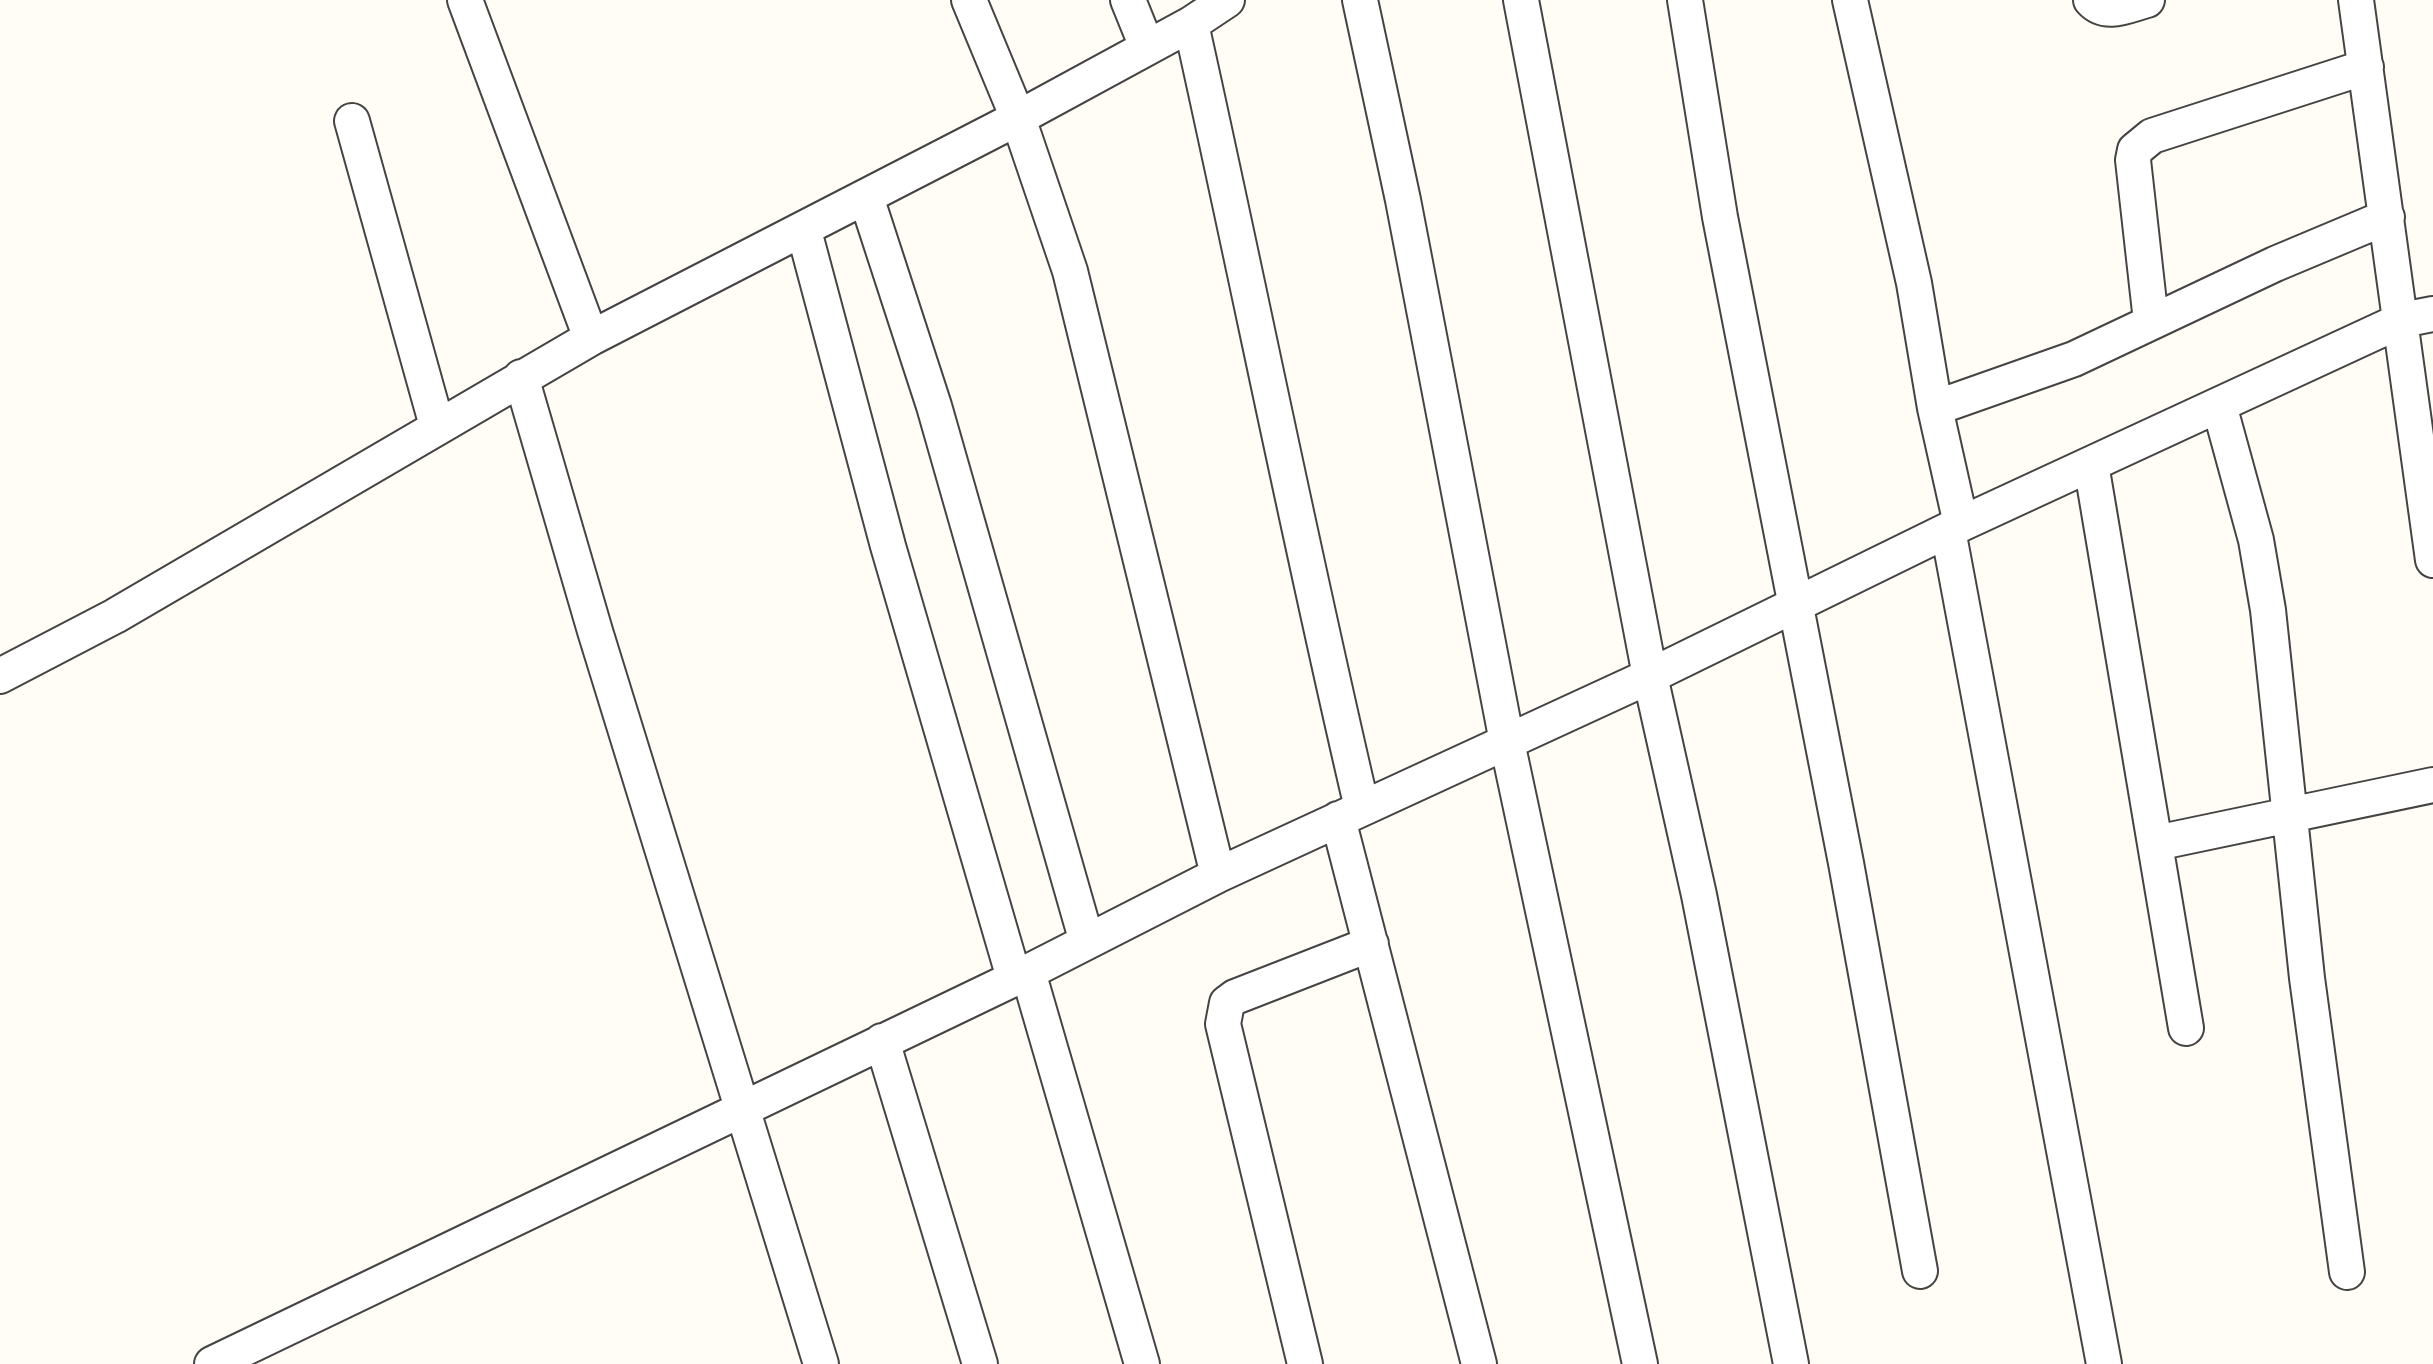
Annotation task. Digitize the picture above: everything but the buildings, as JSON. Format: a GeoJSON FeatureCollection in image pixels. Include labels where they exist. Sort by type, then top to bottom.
{"type":"FeatureCollection","features":[{"type":"Feature","properties":{"kind":"street"},"geometry":{"type":"LineString","coordinates":[[465,0],[591,338]]}},
{"type":"Feature","properties":{"kind":"street"},"geometry":{"type":"LineString","coordinates":[[969,0],[1018,118],[1070,271],[1218,875]]}},
{"type":"Feature","properties":{"kind":"street"},"geometry":{"type":"LineString","coordinates":[[1128,0],[1147,47]]}},
{"type":"Feature","properties":{"kind":"street"},"geometry":{"type":"LineString","coordinates":[[0,676],[115,616],[591,338],[804,231],[1018,118],[1191,24],[1227,0]]}},
{"type":"Feature","properties":{"kind":"street"},"geometry":{"type":"LineString","coordinates":[[1360,0],[1403,200],[1507,742],[1640,1364]]}},
{"type":"Feature","properties":{"kind":"street"},"geometry":{"type":"LineString","coordinates":[[1521,0],[1650,676],[1699,895],[1791,1364]]}},
{"type":"Feature","properties":{"kind":"street"},"geometry":{"type":"LineString","coordinates":[[1685,0],[1720,217],[1920,1271]]}},
{"type":"Feature","properties":{"kind":"street"},"geometry":{"type":"LineString","coordinates":[[1850,0],[1914,283],[1954,527],[2104,1364]]}},
{"type":"Feature","properties":{"kind":"street"},"geometry":{"type":"LineString","coordinates":[[2091,0],[2101,8],[2111,10],[2147,0]]}},
{"type":"Feature","properties":{"kind":"street"},"geometry":{"type":"LineString","coordinates":[[2356,0],[2387,217],[2417,317],[2433,560]]}},
{"type":"Feature","properties":{"kind":"street"},"geometry":{"type":"LineString","coordinates":[[1191,24],[1264,350],[1313,598],[1371,944],[1479,1364]]}},
{"type":"Feature","properties":{"kind":"street"},"geometry":{"type":"LineString","coordinates":[[2151,321],[2133,160],[2135,150],[2152,136],[2366,67]]}},
{"type":"Feature","properties":{"kind":"street"},"geometry":{"type":"LineString","coordinates":[[352,121],[437,426]]}},
{"type":"Feature","properties":{"kind":"street"},"geometry":{"type":"LineString","coordinates":[[866,197],[930,391],[1087,942]]}},
{"type":"Feature","properties":{"kind":"street"},"geometry":{"type":"LineString","coordinates":[[1935,408],[2074,359],[2151,321],[2387,217]]}},
{"type":"Feature","properties":{"kind":"street"},"geometry":{"type":"LineString","coordinates":[[804,231],[888,546],[1142,1364]]}},
{"type":"Feature","properties":{"kind":"street"},"geometry":{"type":"LineString","coordinates":[[212,1364],[1021,975],[1218,875],[1650,676],[1954,527],[2417,317]]}},
{"type":"Feature","properties":{"kind":"street"},"geometry":{"type":"LineString","coordinates":[[521,377],[595,631],[821,1364]]}},
{"type":"Feature","properties":{"kind":"street"},"geometry":{"type":"LineString","coordinates":[[2219,405],[2241,477],[2261,568],[2319,1085],[2347,1272]]}},
{"type":"Feature","properties":{"kind":"street"},"geometry":{"type":"LineString","coordinates":[[2091,464],[2186,1028]]}},
{"type":"Feature","properties":{"kind":"street"},"geometry":{"type":"LineString","coordinates":[[2156,843],[2433,785]]}},
{"type":"Feature","properties":{"kind":"street"},"geometry":{"type":"LineString","coordinates":[[1305,1364],[1223,1024],[1223,1012],[1235,997],[1371,944]]}},
{"type":"Feature","properties":{"kind":"street"},"geometry":{"type":"LineString","coordinates":[[882,1041],[980,1364]]}}]}
